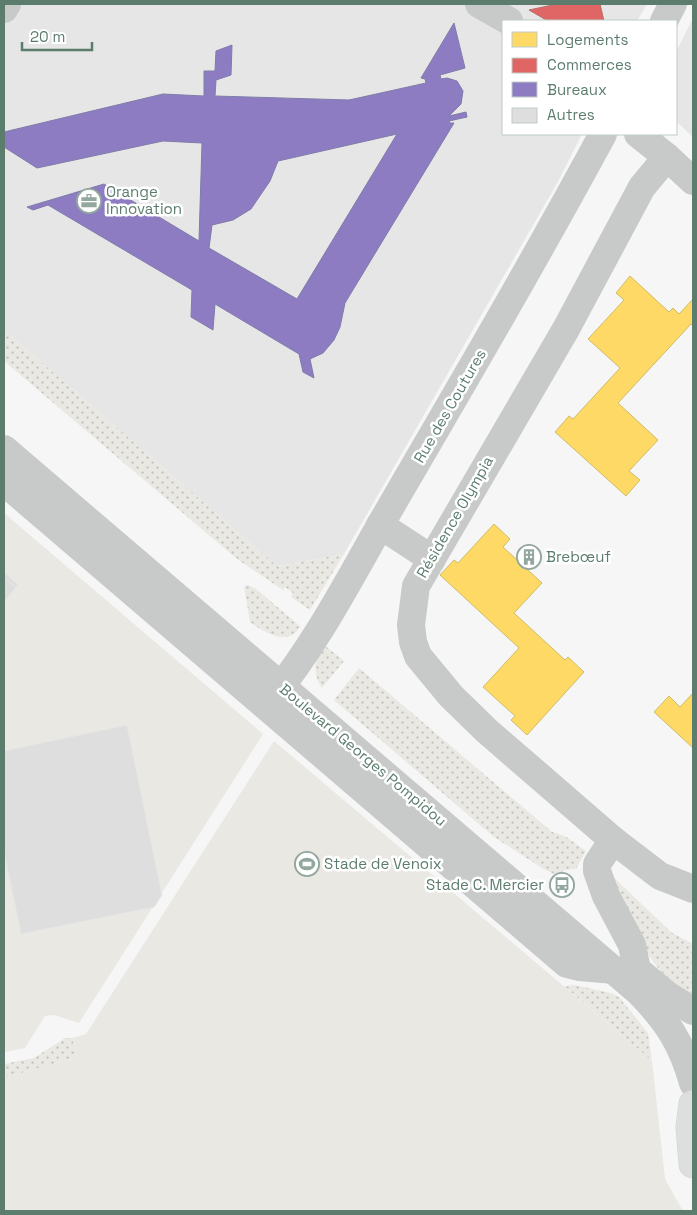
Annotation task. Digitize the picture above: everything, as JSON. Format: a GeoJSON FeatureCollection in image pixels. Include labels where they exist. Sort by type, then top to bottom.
{"type":"FeatureCollection","features":[{"type":"Feature","properties":{"kind":"main road"},"geometry":{"type":"LineString","coordinates":[[693,1104],[690,1127],[693,1164]]}},
{"type":"Feature","properties":{"kind":"street"},"geometry":{"type":"LineString","coordinates":[[4,9],[7,4]]}},
{"type":"Feature","properties":{"kind":"street"},"geometry":{"type":"LineString","coordinates":[[479,4],[507,20]]}},
{"type":"Feature","properties":{"kind":"street"},"geometry":{"type":"LineString","coordinates":[[665,20],[673,4]]}},
{"type":"Feature","properties":{"kind":"street","name":"Rue des Coutures"},"geometry":{"type":"LineString","coordinates":[[280,689],[380,525],[526,276],[602,135]]}},
{"type":"Feature","properties":{"kind":"street"},"geometry":{"type":"LineString","coordinates":[[639,135],[667,156],[693,181]]}},
{"type":"Feature","properties":{"kind":"street","name":"Résidence Olympia"},"geometry":{"type":"LineString","coordinates":[[667,156],[642,187],[566,329],[416,586],[411,625],[418,656],[451,696],[486,731],[613,840],[660,876],[693,889]]}},
{"type":"Feature","properties":{"kind":"street","name":"Boulevard Georges Pompidou"},"geometry":{"type":"LineString","coordinates":[[4,428],[280,689]]}},
{"type":"Feature","properties":{"kind":"street","name":"Boulevard Georges Pompidou"},"geometry":{"type":"LineString","coordinates":[[4,449],[280,689],[626,970],[693,1011]]}},
{"type":"Feature","properties":{"kind":"street"},"geometry":{"type":"LineString","coordinates":[[4,482],[280,689],[567,964],[579,967],[626,970],[632,945],[606,896],[597,871],[597,864],[613,840]]}},
{"type":"Feature","properties":{"kind":"street"},"geometry":{"type":"LineString","coordinates":[[380,525],[432,559]]}},
{"type":"Feature","properties":{"kind":"street","name":"Boulevard Georges Pompidou"},"geometry":{"type":"LineString","coordinates":[[626,970],[663,1017],[685,1056],[693,1083]]}},
{"type":"Feature","properties":{"kind":"shaded area"},"geometry":{"type":"Polygon","coordinates":[[[4,4],[647,4],[638,20],[502,20],[502,135],[582,135],[559,180],[344,554],[277,566],[4,330],[4,4]]]}},
{"type":"Feature","properties":{"kind":"shaded area"},"geometry":{"type":"Polygon","coordinates":[[[693,18],[693,137],[677,122],[677,50],[693,18]]]}},
{"type":"Feature","properties":{"kind":"shaded area"},"geometry":{"type":"Polygon","coordinates":[[[4,330],[277,566],[344,554],[310,610],[291,597],[293,593],[285,587],[283,590],[237,559],[4,361],[4,330]]]}},
{"type":"Feature","properties":{"kind":"shaded area"},"geometry":{"type":"Polygon","coordinates":[[[4,513],[263,734],[79,1023],[54,1015],[45,1016],[25,1048],[4,1052],[4,513]]]}},
{"type":"Feature","properties":{"kind":"shaded area"},"geometry":{"type":"Polygon","coordinates":[[[248,585],[256,589],[300,626],[296,633],[290,636],[276,636],[250,622],[244,586],[248,585]]]}},
{"type":"Feature","properties":{"kind":"shaded area"},"geometry":{"type":"Polygon","coordinates":[[[323,644],[344,661],[322,688],[315,666],[323,644]]]}},
{"type":"Feature","properties":{"kind":"shaded area"},"geometry":{"type":"Polygon","coordinates":[[[359,668],[552,832],[565,836],[586,851],[576,869],[564,870],[560,877],[542,868],[494,837],[334,700],[359,668]]]}},
{"type":"Feature","properties":{"kind":"shaded area","name":"Stade de Venoix"},"geometry":{"type":"Polygon","coordinates":[[[274,741],[652,1061],[665,1179],[683,1211],[4,1211],[4,1078],[77,1057],[72,1038],[86,1034],[274,741]]]}},
{"type":"Feature","properties":{"kind":"shaded area"},"geometry":{"type":"Polygon","coordinates":[[[609,873],[671,932],[693,944],[693,996],[663,974],[651,959],[632,925],[609,873]]]}},
{"type":"Feature","properties":{"kind":"shaded area"},"geometry":{"type":"Polygon","coordinates":[[[575,985],[611,993],[619,997],[648,1033],[652,1061],[564,986],[575,985]]]}},
{"type":"Feature","properties":{"kind":"shaded area"},"geometry":{"type":"Polygon","coordinates":[[[65,1038],[72,1038],[77,1057],[4,1078],[4,1064],[34,1058],[65,1038]]]}},
{"type":"Feature","properties":{"kind":"building: Logements"},"geometry":{"type":"Polygon","coordinates":[[[630,276],[669,312],[673,308],[679,314],[693,299],[693,326],[691,324],[618,403],[658,440],[629,471],[640,480],[626,496],[555,432],[569,416],[573,419],[620,368],[588,339],[624,300],[616,293],[630,276]]]}},
{"type":"Feature","properties":{"kind":"building: Logements"},"geometry":{"type":"Polygon","coordinates":[[[494,524],[510,539],[503,547],[542,583],[514,613],[565,660],[568,657],[584,672],[527,735],[511,720],[515,716],[483,687],[519,648],[440,575],[454,560],[458,563],[494,524]]]}},
{"type":"Feature","properties":{"kind":"building: Logements","name":"Brebœuf"},"geometry":{"type":"Polygon","coordinates":[[[528,548],[538,557],[530,566],[520,557],[528,548]]]}},
{"type":"Feature","properties":{"kind":"building: Logements"},"geometry":{"type":"Polygon","coordinates":[[[693,693],[693,748],[654,712],[669,696],[680,707],[693,693]]]}},
{"type":"Feature","properties":{"kind":"building: Commerces"},"geometry":{"type":"Polygon","coordinates":[[[557,4],[600,4],[604,20],[546,20],[529,10],[557,4]]]}},
{"type":"Feature","properties":{"kind":"building: Bureaux","name":"Orange Innovation"},"geometry":{"type":"Polygon","coordinates":[[[454,23],[465,68],[440,75],[441,79],[447,78],[457,81],[463,91],[461,104],[449,116],[466,112],[467,117],[449,121],[454,123],[345,303],[340,327],[334,340],[323,353],[310,359],[314,378],[303,372],[299,354],[215,304],[213,330],[191,317],[192,290],[48,205],[33,210],[27,207],[104,184],[199,241],[202,143],[163,141],[37,168],[4,147],[4,132],[163,94],[204,96],[204,71],[215,71],[216,51],[232,45],[231,75],[216,80],[215,96],[349,100],[426,83],[425,79],[421,78],[454,23]],[[397,134],[278,161],[270,181],[251,209],[233,220],[212,225],[209,248],[297,299],[397,134]]]}},
{"type":"Feature","properties":{"kind":"building: Autres"},"geometry":{"type":"Polygon","coordinates":[[[4,572],[18,585],[16,587],[4,577],[4,572]]]}},
{"type":"Feature","properties":{"kind":"building: Autres"},"geometry":{"type":"Polygon","coordinates":[[[4,577],[16,587],[4,602],[4,577]]]}},
{"type":"Feature","properties":{"kind":"building: Autres"},"geometry":{"type":"Polygon","coordinates":[[[127,725],[162,895],[154,907],[21,934],[4,851],[4,751],[127,725]]]}},
{"type":"Feature","properties":{"kind":"place","name":"Orange Innovation"},"geometry":{"type":"Point","coordinates":[89,201]}},
{"type":"Feature","properties":{"kind":"place","name":"Brebœuf"},"geometry":{"type":"Point","coordinates":[529,557]}},
{"type":"Feature","properties":{"kind":"place","name":"Stade de Venoix"},"geometry":{"type":"Point","coordinates":[307,864]}},
{"type":"Feature","properties":{"kind":"place","name":"Stade C. Mercier"},"geometry":{"type":"Point","coordinates":[562,885]}}]}
